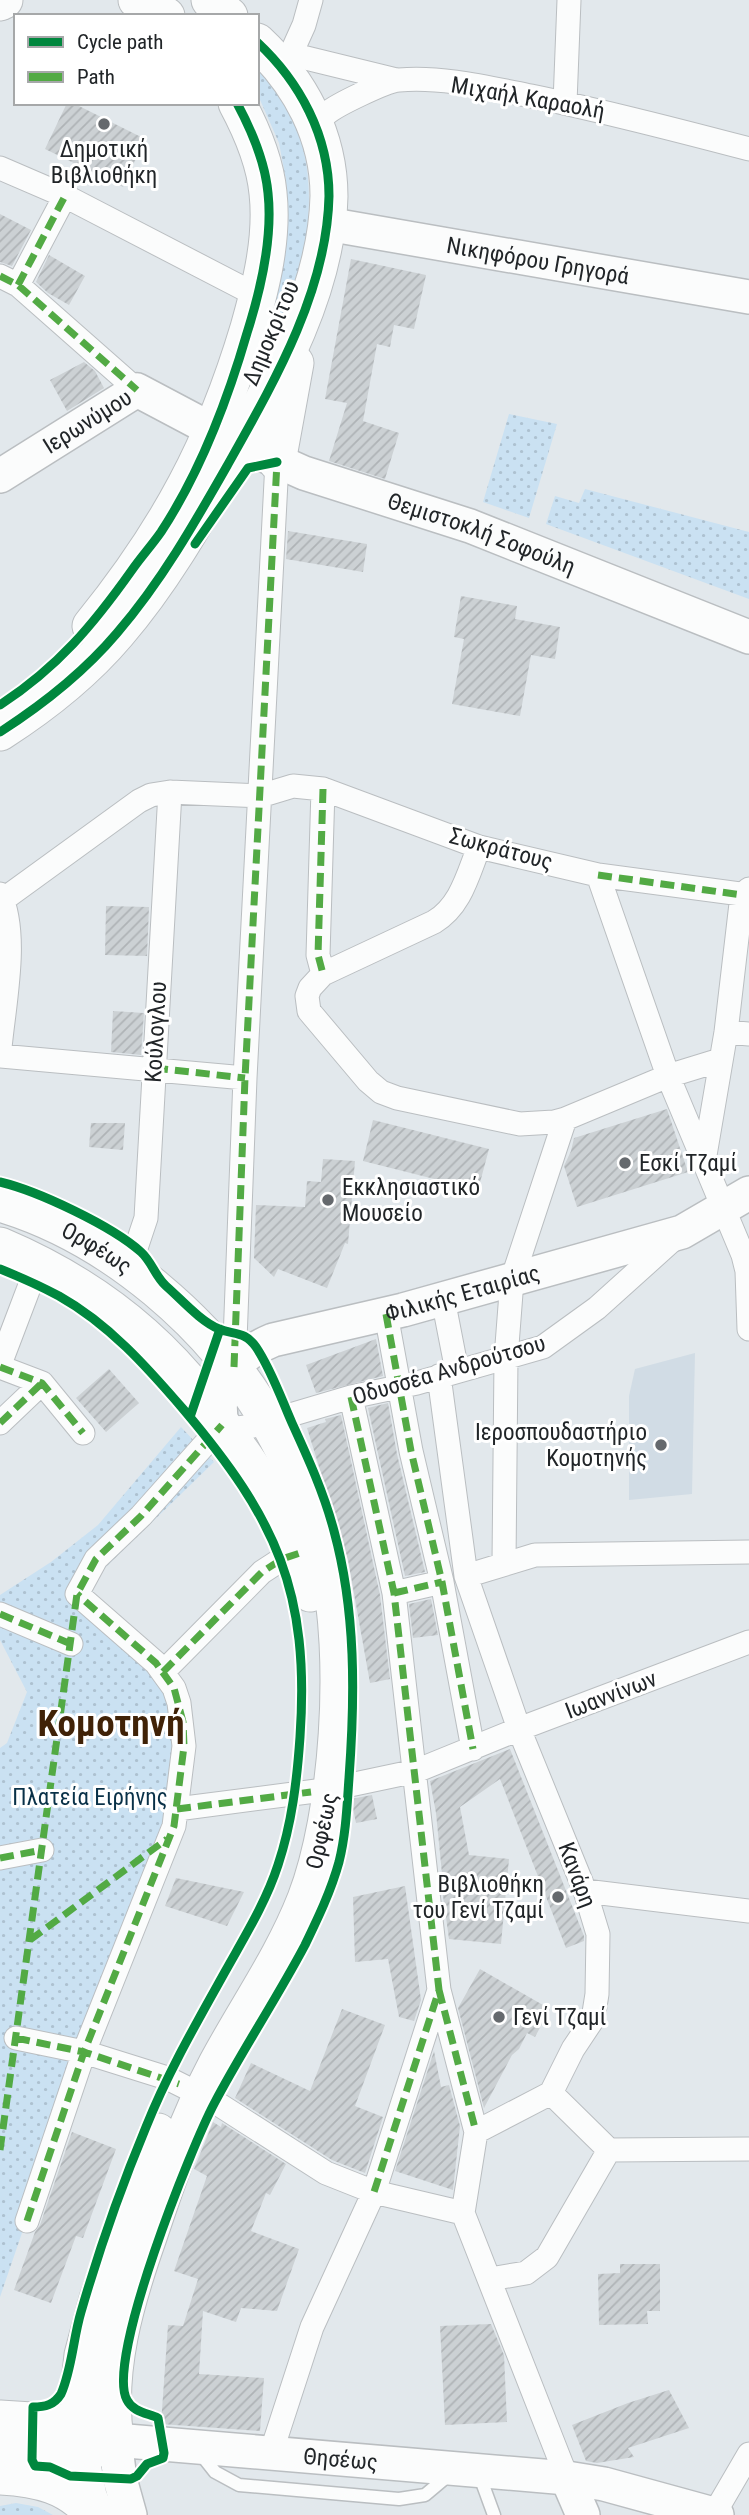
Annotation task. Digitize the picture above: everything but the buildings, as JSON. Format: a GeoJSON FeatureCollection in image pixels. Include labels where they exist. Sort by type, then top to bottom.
{"type":"FeatureCollection","features":[{"type":"Feature","properties":{"kind":"main road"},"geometry":{"type":"LineString","coordinates":[[137,0],[162,14]]}},
{"type":"Feature","properties":{"kind":"main road"},"geometry":{"type":"LineString","coordinates":[[210,0],[227,14]]}},
{"type":"Feature","properties":{"kind":"main road","name":"Δημοκρίτου"},"geometry":{"type":"LineString","coordinates":[[0,705],[50,669],[75,645],[107,606],[161,532],[183,494],[285,356],[318,266],[327,225],[329,193],[325,158],[316,126],[274,52]]}},
{"type":"Feature","properties":{"kind":"main road","name":"Δημοκρίτου"},"geometry":{"type":"LineString","coordinates":[[0,732],[63,685],[116,635],[143,600],[183,542],[227,437],[235,374],[258,296],[267,245],[268,192],[254,137],[238,105]]}},
{"type":"Feature","properties":{"kind":"main road"},"geometry":{"type":"LineString","coordinates":[[277,462],[305,307]]}},
{"type":"Feature","properties":{"kind":"main road","name":"Ορφέως"},"geometry":{"type":"LineString","coordinates":[[0,1203],[67,1230],[124,1266],[183,1314],[234,1367],[269,1422],[304,1490],[329,1568],[338,1674],[321,1790]]}},
{"type":"Feature","properties":{"kind":"main road","name":"Ορφέως"},"geometry":{"type":"LineString","coordinates":[[0,1246],[93,1294],[123,1316],[185,1377],[275,1502],[300,1553],[311,1600],[316,1651],[321,1790],[319,1855],[307,1896],[291,1934],[190,2090],[155,2138],[98,2299],[80,2374],[80,2439]]}},
{"type":"Feature","properties":{"kind":"main road","name":"Ορφέως"},"geometry":{"type":"LineString","coordinates":[[115,2440],[111,2388],[124,2317],[140,2259],[178,2149],[190,2090]]}},
{"type":"Feature","properties":{"kind":"main road"},"geometry":{"type":"LineString","coordinates":[[0,2419],[80,2439]]}},
{"type":"Feature","properties":{"kind":"main road"},"geometry":{"type":"LineString","coordinates":[[0,2451],[80,2439],[115,2440]]}},
{"type":"Feature","properties":{"kind":"main road"},"geometry":{"type":"LineString","coordinates":[[0,2476],[53,2484],[75,2496],[96,2515]]}},
{"type":"Feature","properties":{"kind":"street"},"geometry":{"type":"LineString","coordinates":[[274,52],[304,25],[311,0]]}},
{"type":"Feature","properties":{"kind":"street"},"geometry":{"type":"LineString","coordinates":[[565,103],[569,0]]}},
{"type":"Feature","properties":{"kind":"street"},"geometry":{"type":"LineString","coordinates":[[274,52],[323,61],[396,80]]}},
{"type":"Feature","properties":{"kind":"street","name":"Μιχαήλ Καραολή"},"geometry":{"type":"LineString","coordinates":[[316,126],[338,105],[396,80],[479,86],[565,103],[749,149]]}},
{"type":"Feature","properties":{"kind":"street"},"geometry":{"type":"LineString","coordinates":[[0,168],[65,197],[258,296]]}},
{"type":"Feature","properties":{"kind":"street"},"geometry":{"type":"LineString","coordinates":[[65,197],[9,281],[137,390]]}},
{"type":"Feature","properties":{"kind":"street","name":"Νικηφόρου Γρηγορά"},"geometry":{"type":"LineString","coordinates":[[327,225],[749,298]]}},
{"type":"Feature","properties":{"kind":"street","name":"Ιερωνύμου"},"geometry":{"type":"LineString","coordinates":[[0,476],[137,390],[227,437]]}},
{"type":"Feature","properties":{"kind":"street","name":"Θεμιστοκλή Σοφούλη"},"geometry":{"type":"LineString","coordinates":[[227,437],[304,473],[470,526],[749,636]]}},
{"type":"Feature","properties":{"kind":"street"},"geometry":{"type":"LineString","coordinates":[[234,1367],[245,1077],[277,462]]}},
{"type":"Feature","properties":{"kind":"street","name":"Σωκράτους"},"geometry":{"type":"LineString","coordinates":[[170,792],[260,796],[293,786],[323,789],[480,847],[598,874],[747,893]]}},
{"type":"Feature","properties":{"kind":"street"},"geometry":{"type":"LineString","coordinates":[[323,789],[318,955],[323,974]]}},
{"type":"Feature","properties":{"kind":"street"},"geometry":{"type":"LineString","coordinates":[[0,1048],[10,945],[1,899],[139,801],[151,795],[170,792]]}},
{"type":"Feature","properties":{"kind":"street","name":"Κούλογλου"},"geometry":{"type":"LineString","coordinates":[[124,1266],[136,1248],[146,1218],[170,792]]}},
{"type":"Feature","properties":{"kind":"street"},"geometry":{"type":"LineString","coordinates":[[480,847],[457,901],[447,913],[434,922],[323,974],[310,988],[307,1003],[314,1017],[368,1081],[389,1095],[520,1124],[565,1119],[668,1076],[720,1060]]}},
{"type":"Feature","properties":{"kind":"street"},"geometry":{"type":"LineString","coordinates":[[598,874],[668,1076],[704,1161],[736,1200],[747,1271],[749,1329]]}},
{"type":"Feature","properties":{"kind":"street"},"geometry":{"type":"LineString","coordinates":[[704,1161],[747,893]]}},
{"type":"Feature","properties":{"kind":"street"},"geometry":{"type":"LineString","coordinates":[[726,1032],[749,1034]]}},
{"type":"Feature","properties":{"kind":"street"},"geometry":{"type":"LineString","coordinates":[[0,1056],[245,1077]]}},
{"type":"Feature","properties":{"kind":"street"},"geometry":{"type":"LineString","coordinates":[[504,1563],[506,1358],[512,1280],[565,1119]]}},
{"type":"Feature","properties":{"kind":"street","name":"Φιλικής Εταιρίας"},"geometry":{"type":"LineString","coordinates":[[222,1425],[219,1410],[226,1380],[245,1354],[273,1340],[443,1299],[682,1231],[736,1200]]}},
{"type":"Feature","properties":{"kind":"street","name":"Οδυσσέα Ανδρούτσου"},"geometry":{"type":"LineString","coordinates":[[222,1425],[238,1428],[269,1422],[351,1397],[448,1374],[543,1347],[567,1332],[682,1231]]}},
{"type":"Feature","properties":{"kind":"street"},"geometry":{"type":"LineString","coordinates":[[38,1264],[0,1366],[42,1382],[83,1433]]}},
{"type":"Feature","properties":{"kind":"street","name":"Κανάρη"},"geometry":{"type":"LineString","coordinates":[[443,1299],[466,1576],[519,1729],[585,1891],[598,1934],[597,1994],[593,2019],[573,2049],[551,2093]]}},
{"type":"Feature","properties":{"kind":"street"},"geometry":{"type":"LineString","coordinates":[[386,1314],[411,1451],[442,1583],[473,1749]]}},
{"type":"Feature","properties":{"kind":"street"},"geometry":{"type":"LineString","coordinates":[[0,1423],[42,1382]]}},
{"type":"Feature","properties":{"kind":"street"},"geometry":{"type":"LineString","coordinates":[[351,1397],[394,1594],[439,1990],[476,2132],[464,2213],[583,2515]]}},
{"type":"Feature","properties":{"kind":"street"},"geometry":{"type":"LineString","coordinates":[[27,2221],[84,2052],[166,1849],[177,1809],[184,1746],[183,1722],[174,1688],[163,1672],[78,1594],[96,1559],[141,1516],[222,1425]]}},
{"type":"Feature","properties":{"kind":"street"},"geometry":{"type":"LineString","coordinates":[[466,1576],[535,1555],[749,1552]]}},
{"type":"Feature","properties":{"kind":"street"},"geometry":{"type":"LineString","coordinates":[[163,1672],[262,1572],[282,1559],[300,1553]]}},
{"type":"Feature","properties":{"kind":"street"},"geometry":{"type":"LineString","coordinates":[[394,1594],[442,1583]]}},
{"type":"Feature","properties":{"kind":"street"},"geometry":{"type":"LineString","coordinates":[[0,1614],[71,1644]]}},
{"type":"Feature","properties":{"kind":"street","name":"Ιωαννίνων"},"geometry":{"type":"LineString","coordinates":[[177,1809],[321,1790],[416,1771],[749,1642]]}},
{"type":"Feature","properties":{"kind":"street"},"geometry":{"type":"LineString","coordinates":[[0,1858],[42,1850]]}},
{"type":"Feature","properties":{"kind":"street"},"geometry":{"type":"LineString","coordinates":[[585,1891],[749,1911]]}},
{"type":"Feature","properties":{"kind":"street"},"geometry":{"type":"LineString","coordinates":[[271,2453],[312,2327],[374,2192],[439,1990]]}},
{"type":"Feature","properties":{"kind":"street"},"geometry":{"type":"LineString","coordinates":[[16,2038],[84,2052],[190,2090],[326,2173],[374,2192],[464,2213]]}},
{"type":"Feature","properties":{"kind":"street"},"geometry":{"type":"LineString","coordinates":[[476,2132],[551,2093],[609,2150],[749,2150]]}},
{"type":"Feature","properties":{"kind":"street"},"geometry":{"type":"LineString","coordinates":[[490,2279],[526,2273],[547,2257],[609,2150]]}},
{"type":"Feature","properties":{"kind":"street"},"geometry":{"type":"LineString","coordinates":[[80,2439],[96,2515]]}},
{"type":"Feature","properties":{"kind":"street"},"geometry":{"type":"LineString","coordinates":[[115,2440],[120,2479],[130,2515]]}},
{"type":"Feature","properties":{"kind":"street","name":"Θησέως"},"geometry":{"type":"LineString","coordinates":[[115,2440],[567,2478],[615,2486],[715,2514]]}},
{"type":"Feature","properties":{"kind":"street"},"geometry":{"type":"LineString","coordinates":[[715,2514],[749,2454]]}},
{"type":"Feature","properties":{"kind":"lane"},"geometry":{"type":"LineString","coordinates":[[196,2447],[215,2472],[239,2485],[399,2500],[425,2495],[467,2470],[494,2515]]}},
{"type":"Feature","properties":{"kind":"shaded area","name":"Ιεροσπουδαστήριο Κομοτηνής"},"geometry":{"type":"Polygon","coordinates":[[[695,1353],[692,1494],[629,1500],[629,1396],[635,1369],[695,1353]]]}},
{"type":"Feature","properties":{"kind":"green space"},"geometry":{"type":"Polygon","coordinates":[[[259,66],[285,102],[295,124],[303,146],[309,192],[306,238],[296,284],[287,313],[262,356],[285,252],[288,217],[286,180],[279,143],[259,98],[259,66]]]}},
{"type":"Feature","properties":{"kind":"green space"},"geometry":{"type":"Polygon","coordinates":[[[509,414],[557,424],[529,518],[483,502],[509,414]]]}},
{"type":"Feature","properties":{"kind":"green space"},"geometry":{"type":"Polygon","coordinates":[[[585,489],[749,532],[749,599],[546,524],[555,496],[579,503],[585,489]]]}},
{"type":"Feature","properties":{"kind":"green space","name":"Πλατεία Ειρήνης"},"geometry":{"type":"Polygon","coordinates":[[[181,1427],[214,1462],[78,1594],[171,1695],[180,1806],[84,2052],[0,2297],[0,1748],[7,1743],[27,1692],[0,1640],[0,1595],[51,1562],[98,1525],[181,1427]]]}},
{"type":"Feature","properties":{"kind":"green space"},"geometry":{"type":"Polygon","coordinates":[[[16,2503],[38,2507],[53,2515],[0,2515],[0,2506],[16,2503]]]}},
{"type":"Feature","properties":{"kind":"marked path"},"geometry":{"type":"LineString","coordinates":[[18,285],[65,196]]}},
{"type":"Feature","properties":{"kind":"marked path"},"geometry":{"type":"LineString","coordinates":[[0,276],[18,285],[137,390]]}},
{"type":"Feature","properties":{"kind":"marked path"},"geometry":{"type":"LineString","coordinates":[[234,1367],[245,1078],[277,462]]}},
{"type":"Feature","properties":{"kind":"marked path"},"geometry":{"type":"LineString","coordinates":[[323,789],[318,955],[323,974]]}},
{"type":"Feature","properties":{"kind":"marked path"},"geometry":{"type":"LineString","coordinates":[[598,875],[742,895]]}},
{"type":"Feature","properties":{"kind":"marked path"},"geometry":{"type":"LineString","coordinates":[[154,1068],[245,1078]]}},
{"type":"Feature","properties":{"kind":"marked path"},"geometry":{"type":"LineString","coordinates":[[386,1314],[411,1451],[442,1582],[473,1749]]}},
{"type":"Feature","properties":{"kind":"marked path"},"geometry":{"type":"LineString","coordinates":[[0,1367],[42,1383],[83,1433]]}},
{"type":"Feature","properties":{"kind":"marked path"},"geometry":{"type":"LineString","coordinates":[[0,1423],[42,1383]]}},
{"type":"Feature","properties":{"kind":"marked path"},"geometry":{"type":"LineString","coordinates":[[351,1397],[394,1593],[439,1990],[374,2192]]}},
{"type":"Feature","properties":{"kind":"marked path"},"geometry":{"type":"LineString","coordinates":[[0,2150],[77,1594],[96,1559],[141,1516],[222,1425]]}},
{"type":"Feature","properties":{"kind":"marked path"},"geometry":{"type":"LineString","coordinates":[[163,1672],[262,1572],[282,1559],[300,1553]]}},
{"type":"Feature","properties":{"kind":"marked path"},"geometry":{"type":"LineString","coordinates":[[394,1593],[442,1582]]}},
{"type":"Feature","properties":{"kind":"marked path"},"geometry":{"type":"LineString","coordinates":[[27,2221],[84,2052],[174,1826],[184,1746],[183,1722],[174,1688],[156,1663],[77,1594]]}},
{"type":"Feature","properties":{"kind":"marked path"},"geometry":{"type":"LineString","coordinates":[[0,1614],[71,1644]]}},
{"type":"Feature","properties":{"kind":"marked path"},"geometry":{"type":"LineString","coordinates":[[177,1809],[311,1792]]}},
{"type":"Feature","properties":{"kind":"marked path"},"geometry":{"type":"LineString","coordinates":[[30,1940],[167,1839]]}},
{"type":"Feature","properties":{"kind":"marked path"},"geometry":{"type":"LineString","coordinates":[[0,1858],[42,1850]]}},
{"type":"Feature","properties":{"kind":"marked path"},"geometry":{"type":"LineString","coordinates":[[439,1990],[476,2132]]}},
{"type":"Feature","properties":{"kind":"marked path"},"geometry":{"type":"LineString","coordinates":[[16,2038],[84,2052],[179,2084]]}},
{"type":"Feature","properties":{"kind":"cycle path"},"geometry":{"type":"LineString","coordinates":[[0,732],[47,699],[91,661],[148,594],[189,531],[245,435],[279,370],[308,302],[326,232],[329,196],[324,152],[318,131],[299,92],[259,44]]}},
{"type":"Feature","properties":{"kind":"cycle path"},"geometry":{"type":"LineString","coordinates":[[0,705],[40,676],[73,644],[158,537],[201,460],[222,410],[257,299],[269,228],[264,169],[253,135],[238,105]]}},
{"type":"Feature","properties":{"kind":"cycle path"},"geometry":{"type":"LineString","coordinates":[[195,544],[248,468],[277,462]]}},
{"type":"Feature","properties":{"kind":"cycle path"},"geometry":{"type":"LineString","coordinates":[[0,1182],[54,1201],[112,1231],[141,1252],[162,1282],[198,1316],[219,1329],[243,1336],[256,1347],[276,1384],[325,1503],[341,1561],[350,1623],[353,1685],[351,1747],[346,1820],[339,1862],[305,1945],[215,2102],[188,2161],[154,2252],[128,2343],[124,2378],[130,2404],[137,2410],[158,2418],[164,2453],[163,2458],[147,2464],[131,2479],[70,2476],[50,2467],[35,2466],[32,2460],[33,2407],[49,2405],[61,2394],[95,2265],[146,2127],[183,2047],[248,1932],[278,1865],[290,1817],[300,1737],[302,1686],[299,1640],[292,1598],[264,1523],[216,1449],[156,1378],[111,1333],[59,1296],[0,1269]]}},
{"type":"Feature","properties":{"kind":"cycle path"},"geometry":{"type":"LineString","coordinates":[[190,1417],[220,1329]]}},
{"type":"Feature","properties":{"kind":"place","name":"Δημοτική Βιβλιοθήκη"},"geometry":{"type":"Point","coordinates":[104,124]}},
{"type":"Feature","properties":{"kind":"place","name":"Εσκί Τζαμί"},"geometry":{"type":"Point","coordinates":[625,1163]}},
{"type":"Feature","properties":{"kind":"place","name":"Εκκλησιαστικό Μουσείο"},"geometry":{"type":"Point","coordinates":[328,1200]}},
{"type":"Feature","properties":{"kind":"place","name":"Ιεροσπουδαστήριο Κομοτηνής"},"geometry":{"type":"Point","coordinates":[661,1445]}},
{"type":"Feature","properties":{"kind":"place","name":"Βιβλιοθήκη του Γενί Τζαμί"},"geometry":{"type":"Point","coordinates":[558,1897]}},
{"type":"Feature","properties":{"kind":"place","name":"Γενί Τζαμί"},"geometry":{"type":"Point","coordinates":[499,2017]}},
{"type":"Feature","properties":{"kind":"district","name":"Κομοτηνή"},"geometry":{"type":"Point","coordinates":[111,1723]}}]}
